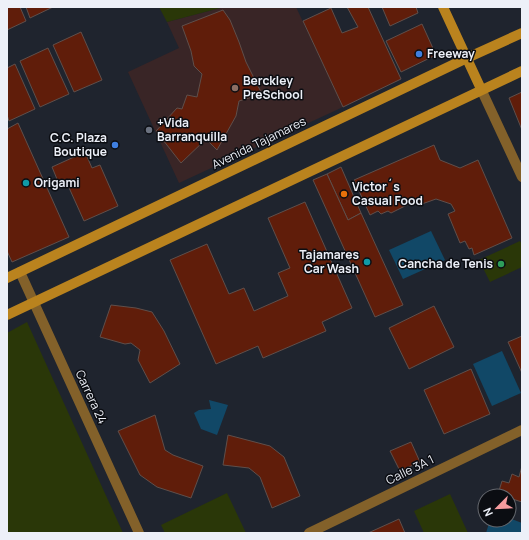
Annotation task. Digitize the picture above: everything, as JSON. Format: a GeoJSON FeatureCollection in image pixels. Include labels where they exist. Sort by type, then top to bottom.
{"type":"FeatureCollection","features":[{"type":"Feature","properties":{"kind":"street"},"geometry":{"type":"LineString","coordinates":[[444,7],[522,177]]}},
{"type":"Feature","properties":{"kind":"street","name":"Avenida Tajamares"},"geometry":{"type":"LineString","coordinates":[[7,278],[522,33]]}},
{"type":"Feature","properties":{"kind":"street"},"geometry":{"type":"LineString","coordinates":[[7,315],[481,89],[522,71]]}},
{"type":"Feature","properties":{"kind":"street","name":"Carrera 24"},"geometry":{"type":"LineString","coordinates":[[20,272],[139,533]]}},
{"type":"Feature","properties":{"kind":"street","name":"Calle 3A 1"},"geometry":{"type":"LineString","coordinates":[[309,533],[522,430]]}},
{"type":"Feature","properties":{"kind":"shaded area","name":"Berckley PreSchool"},"geometry":{"type":"Polygon","coordinates":[[[224,7],[296,7],[343,107],[179,183],[128,72],[179,48],[167,22],[224,7]]]}},
{"type":"Feature","properties":{"kind":"green space"},"geometry":{"type":"Polygon","coordinates":[[[159,7],[224,7],[167,22],[159,7]]]}},
{"type":"Feature","properties":{"kind":"green space","name":"Cancha de Tenis"},"geometry":{"type":"Polygon","coordinates":[[[520,241],[522,245],[522,267],[490,282],[479,260],[520,241]]]}},
{"type":"Feature","properties":{"kind":"green space"},"geometry":{"type":"Polygon","coordinates":[[[27,322],[123,533],[7,533],[7,333],[27,322]]]}},
{"type":"Feature","properties":{"kind":"green space"},"geometry":{"type":"Polygon","coordinates":[[[227,493],[246,533],[165,533],[161,525],[227,493]]]}},
{"type":"Feature","properties":{"kind":"green space"},"geometry":{"type":"Polygon","coordinates":[[[450,494],[468,533],[424,533],[414,511],[450,494]]]}},
{"type":"Feature","properties":{"kind":"water"},"geometry":{"type":"Polygon","coordinates":[[[431,231],[445,260],[403,279],[389,250],[431,231]]]}},
{"type":"Feature","properties":{"kind":"water"},"geometry":{"type":"Polygon","coordinates":[[[502,351],[521,393],[492,406],[473,364],[502,351]]]}},
{"type":"Feature","properties":{"kind":"water"},"geometry":{"type":"Polygon","coordinates":[[[209,400],[228,405],[217,435],[201,429],[194,413],[199,410],[211,409],[209,400]]]}},
{"type":"Feature","properties":{"kind":"water"},"geometry":{"type":"Polygon","coordinates":[[[517,521],[522,523],[522,533],[486,533],[488,528],[517,528],[517,521]]]}},
{"type":"Feature","properties":{"kind":"building"},"geometry":{"type":"Polygon","coordinates":[[[7,7],[20,7],[26,21],[7,30],[7,7]]]}},
{"type":"Feature","properties":{"kind":"building"},"geometry":{"type":"Polygon","coordinates":[[[26,7],[53,7],[30,18],[26,7]]]}},
{"type":"Feature","properties":{"kind":"building"},"geometry":{"type":"Polygon","coordinates":[[[347,7],[368,7],[401,79],[343,107],[303,21],[331,8],[342,33],[358,27],[347,7]]]}},
{"type":"Feature","properties":{"kind":"building"},"geometry":{"type":"Polygon","coordinates":[[[382,7],[416,7],[418,13],[390,26],[382,7]]]}},
{"type":"Feature","properties":{"kind":"building"},"geometry":{"type":"Polygon","coordinates":[[[223,10],[230,20],[246,62],[262,94],[239,101],[236,116],[217,150],[206,139],[181,163],[156,131],[177,108],[182,109],[187,95],[197,97],[202,74],[194,66],[191,51],[182,26],[223,10]]]}},
{"type":"Feature","properties":{"kind":"building"},"geometry":{"type":"Polygon","coordinates":[[[422,24],[436,55],[401,72],[386,41],[422,24]]]}},
{"type":"Feature","properties":{"kind":"building"},"geometry":{"type":"Polygon","coordinates":[[[81,32],[102,80],[74,92],[53,45],[81,32]]]}},
{"type":"Feature","properties":{"kind":"building"},"geometry":{"type":"Polygon","coordinates":[[[48,48],[69,94],[40,107],[20,61],[48,48]]]}},
{"type":"Feature","properties":{"kind":"building"},"geometry":{"type":"Polygon","coordinates":[[[15,64],[35,109],[9,121],[7,115],[7,68],[15,64]]]}},
{"type":"Feature","properties":{"kind":"building"},"geometry":{"type":"Polygon","coordinates":[[[522,92],[522,130],[509,98],[522,92]]]}},
{"type":"Feature","properties":{"kind":"building","name":"Origami"},"geometry":{"type":"Polygon","coordinates":[[[18,123],[69,237],[12,262],[7,251],[7,129],[18,123]]]}},
{"type":"Feature","properties":{"kind":"building"},"geometry":{"type":"Polygon","coordinates":[[[434,145],[440,160],[460,168],[478,160],[512,238],[474,255],[472,248],[469,249],[465,241],[460,243],[448,214],[455,211],[451,204],[436,199],[419,205],[413,202],[391,213],[388,211],[381,214],[378,211],[370,215],[354,180],[434,145]]]}},
{"type":"Feature","properties":{"kind":"building"},"geometry":{"type":"Polygon","coordinates":[[[85,152],[92,168],[100,165],[118,206],[84,221],[66,181],[59,184],[52,167],[85,152]]]}},
{"type":"Feature","properties":{"kind":"building","name":"Victor´s Casual Food"},"geometry":{"type":"Polygon","coordinates":[[[341,167],[361,213],[348,220],[327,174],[341,167]]]}},
{"type":"Feature","properties":{"kind":"building","name":"Tajamares Car Wash"},"geometry":{"type":"Polygon","coordinates":[[[327,174],[348,220],[361,213],[403,305],[375,317],[313,180],[327,174]]]}},
{"type":"Feature","properties":{"kind":"building"},"geometry":{"type":"Polygon","coordinates":[[[305,202],[352,308],[322,322],[326,331],[263,358],[258,346],[216,364],[170,260],[207,244],[229,294],[244,288],[254,311],[288,296],[278,273],[290,268],[268,218],[305,202]]]}},
{"type":"Feature","properties":{"kind":"building"},"geometry":{"type":"Polygon","coordinates":[[[111,305],[136,308],[152,312],[164,331],[180,364],[150,383],[138,360],[140,350],[131,343],[125,344],[100,337],[111,305]]]}},
{"type":"Feature","properties":{"kind":"building"},"geometry":{"type":"Polygon","coordinates":[[[434,306],[454,347],[409,369],[389,328],[434,306]]]}},
{"type":"Feature","properties":{"kind":"building"},"geometry":{"type":"Polygon","coordinates":[[[522,336],[522,373],[508,342],[522,336]]]}},
{"type":"Feature","properties":{"kind":"building"},"geometry":{"type":"Polygon","coordinates":[[[471,369],[490,414],[444,434],[424,390],[471,369]]]}},
{"type":"Feature","properties":{"kind":"building"},"geometry":{"type":"Polygon","coordinates":[[[155,415],[165,450],[173,455],[203,466],[191,498],[157,487],[140,475],[118,431],[155,415]]]}},
{"type":"Feature","properties":{"kind":"building"},"geometry":{"type":"Polygon","coordinates":[[[228,435],[270,446],[284,457],[300,496],[272,508],[260,477],[249,468],[223,465],[228,435]]]}},
{"type":"Feature","properties":{"kind":"building"},"geometry":{"type":"Polygon","coordinates":[[[411,442],[420,462],[400,471],[390,451],[411,442]]]}},
{"type":"Feature","properties":{"kind":"building"},"geometry":{"type":"Polygon","coordinates":[[[522,466],[522,502],[517,500],[517,488],[500,488],[502,481],[509,483],[512,474],[519,477],[522,466]]]}},
{"type":"Feature","properties":{"kind":"building"},"geometry":{"type":"Polygon","coordinates":[[[399,519],[405,533],[368,533],[399,519]]]}},
{"type":"Feature","properties":{"kind":"place","name":"Freeway"},"geometry":{"type":"Point","coordinates":[419,54]}},
{"type":"Feature","properties":{"kind":"place","name":"Berckley PreSchool"},"geometry":{"type":"Point","coordinates":[235,88]}},
{"type":"Feature","properties":{"kind":"place","name":"+Vida Barranquilla"},"geometry":{"type":"Point","coordinates":[149,130]}},
{"type":"Feature","properties":{"kind":"place","name":"C.C. Plaza Boutique"},"geometry":{"type":"Point","coordinates":[115,145]}},
{"type":"Feature","properties":{"kind":"place","name":"Origami"},"geometry":{"type":"Point","coordinates":[26,183]}},
{"type":"Feature","properties":{"kind":"place","name":"Victor´s Casual Food"},"geometry":{"type":"Point","coordinates":[344,194]}},
{"type":"Feature","properties":{"kind":"place","name":"Tajamares Car Wash"},"geometry":{"type":"Point","coordinates":[367,262]}},
{"type":"Feature","properties":{"kind":"place","name":"Cancha de Tenis"},"geometry":{"type":"Point","coordinates":[501,264]}}]}
